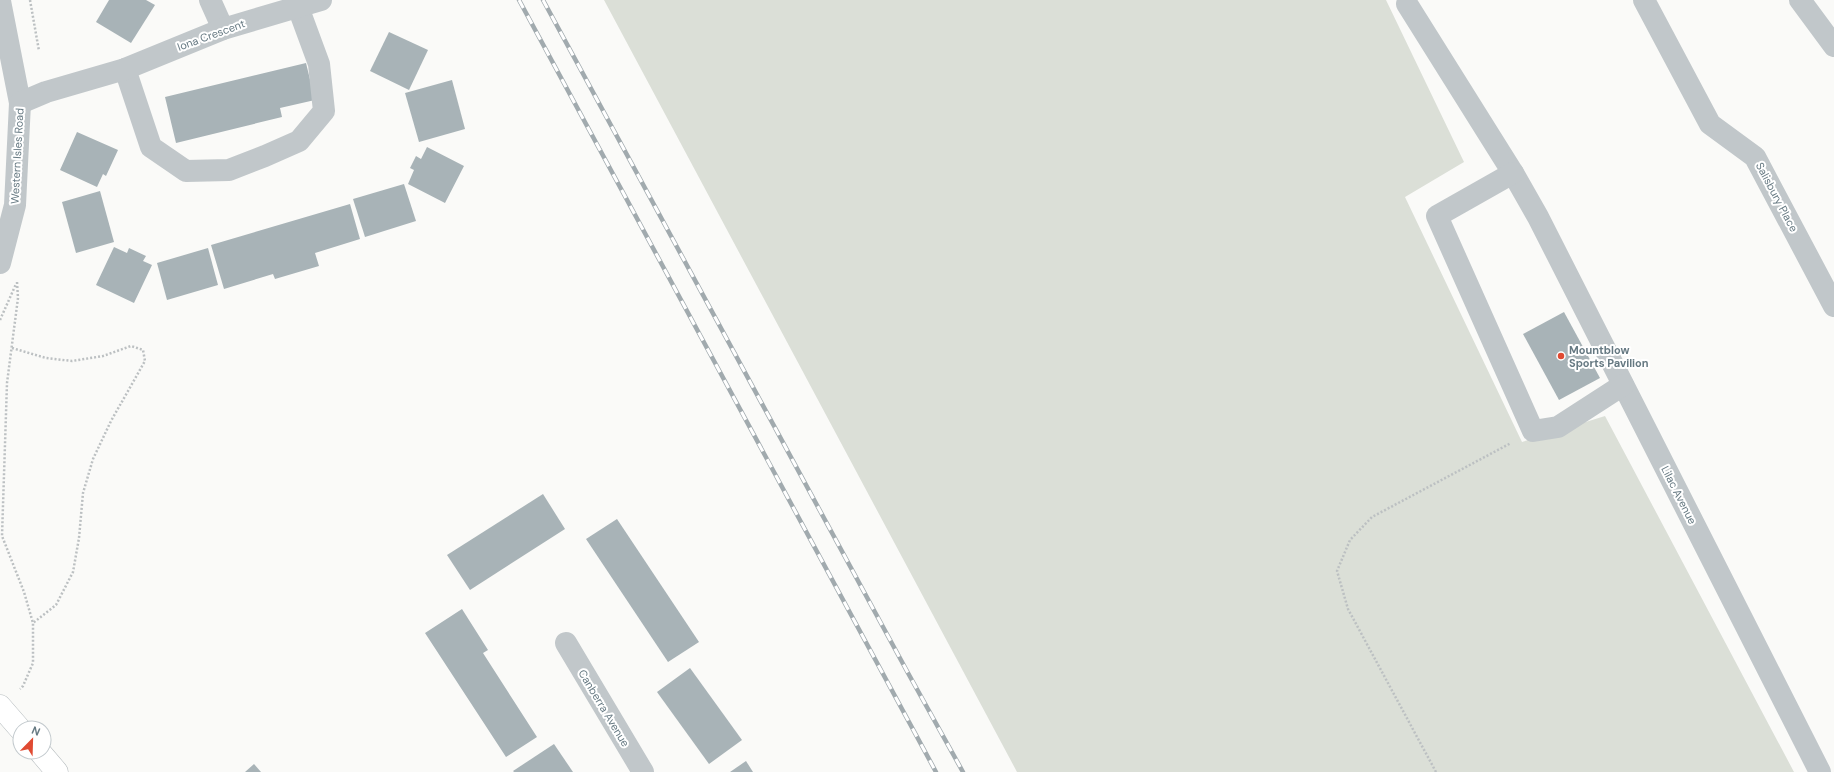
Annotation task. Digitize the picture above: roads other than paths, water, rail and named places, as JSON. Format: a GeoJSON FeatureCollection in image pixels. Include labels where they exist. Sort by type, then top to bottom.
{"type":"FeatureCollection","features":[{"type":"Feature","properties":{"kind":"main road"},"geometry":{"type":"LineString","coordinates":[[1,707],[12,720]]}},
{"type":"Feature","properties":{"kind":"main road"},"geometry":{"type":"LineString","coordinates":[[47,760],[57,772]]}},
{"type":"Feature","properties":{"kind":"street"},"geometry":{"type":"LineString","coordinates":[[210,0],[223,29]]}},
{"type":"Feature","properties":{"kind":"street","name":"Iona Crescent"},"geometry":{"type":"LineString","coordinates":[[20,103],[46,92],[125,69],[223,29],[321,0]]}},
{"type":"Feature","properties":{"kind":"street","name":"Salisbury Place"},"geometry":{"type":"LineString","coordinates":[[1644,0],[1710,124],[1755,157],[1834,306]]}},
{"type":"Feature","properties":{"kind":"street"},"geometry":{"type":"LineString","coordinates":[[1800,0],[1834,46]]}},
{"type":"Feature","properties":{"kind":"street","name":"Western Isles Road"},"geometry":{"type":"LineString","coordinates":[[0,1],[20,103],[15,206],[0,263]]}},
{"type":"Feature","properties":{"kind":"street","name":"Lilac Avenue"},"geometry":{"type":"LineString","coordinates":[[1407,4],[1513,173],[1538,218],[1820,772]]}},
{"type":"Feature","properties":{"kind":"street"},"geometry":{"type":"LineString","coordinates":[[125,69],[151,147],[186,171],[229,170],[299,141],[324,111],[319,64],[298,7]]}},
{"type":"Feature","properties":{"kind":"street"},"geometry":{"type":"LineString","coordinates":[[1513,173],[1437,216],[1533,431],[1558,427],[1623,385]]}},
{"type":"Feature","properties":{"kind":"street","name":"Canberra Avenue"},"geometry":{"type":"LineString","coordinates":[[566,643],[642,772]]}},
{"type":"Feature","properties":{"kind":"railway"},"geometry":{"type":"LineString","coordinates":[[519,0],[936,772]]}},
{"type":"Feature","properties":{"kind":"railway"},"geometry":{"type":"LineString","coordinates":[[543,0],[963,772]]}},
{"type":"Feature","properties":{"kind":"place","name":"Mountblow Sports Pavilion"},"geometry":{"type":"Point","coordinates":[1561,356]}}]}
